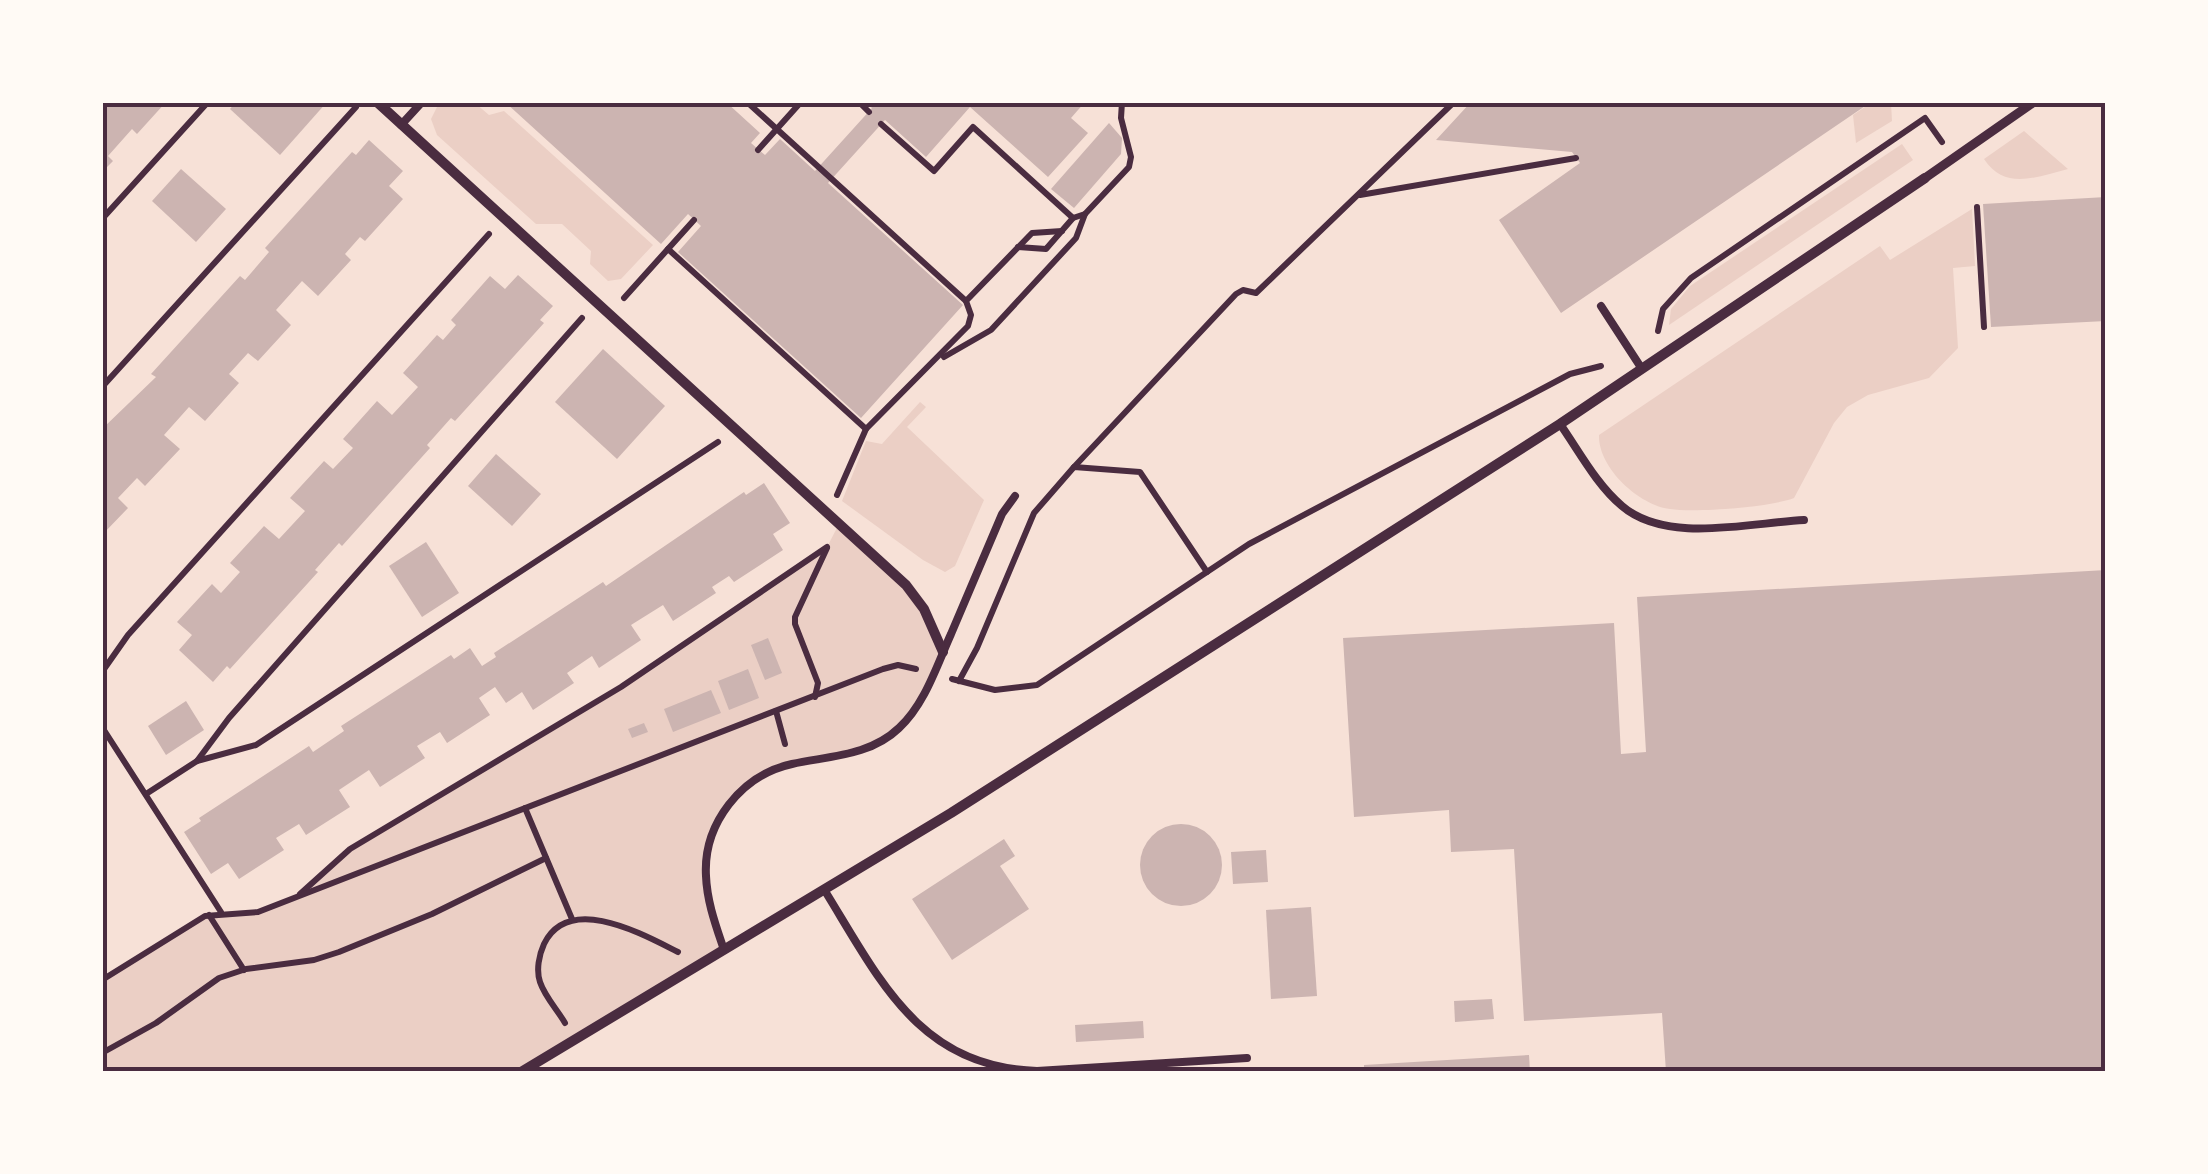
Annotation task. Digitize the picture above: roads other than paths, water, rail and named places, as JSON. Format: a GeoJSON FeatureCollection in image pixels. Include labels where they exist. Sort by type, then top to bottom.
{"type":"FeatureCollection","features":[{"type":"Feature","properties":{"kind":"street"},"geometry":{"type":"LineString","coordinates":[[377,102],[910,590],[924,609],[943,652]]}},
{"type":"Feature","properties":{"kind":"street"},"geometry":{"type":"LineString","coordinates":[[521,1072],[825,891],[1560,424],[2034,102]]}},
{"type":"Feature","properties":{"kind":"lane"},"geometry":{"type":"LineString","coordinates":[[402,125],[422,102]]}},
{"type":"Feature","properties":{"kind":"lane"},"geometry":{"type":"LineString","coordinates":[[1601,306],[1642,369]]}},
{"type":"Feature","properties":{"kind":"lane"},"geometry":{"type":"LineString","coordinates":[[1560,424],[1609,494],[1648,523],[1681,528],[1804,520]]}},
{"type":"Feature","properties":{"kind":"lane"},"geometry":{"type":"LineString","coordinates":[[724,950],[706,873],[711,840],[724,809],[746,785],[774,769],[856,752],[886,738],[910,715],[934,674],[1002,514],[1016,496]]}},
{"type":"Feature","properties":{"kind":"lane"},"geometry":{"type":"LineString","coordinates":[[825,891],[900,1008],[935,1039],[970,1059],[1004,1069],[1037,1071],[1247,1058]]}}]}
